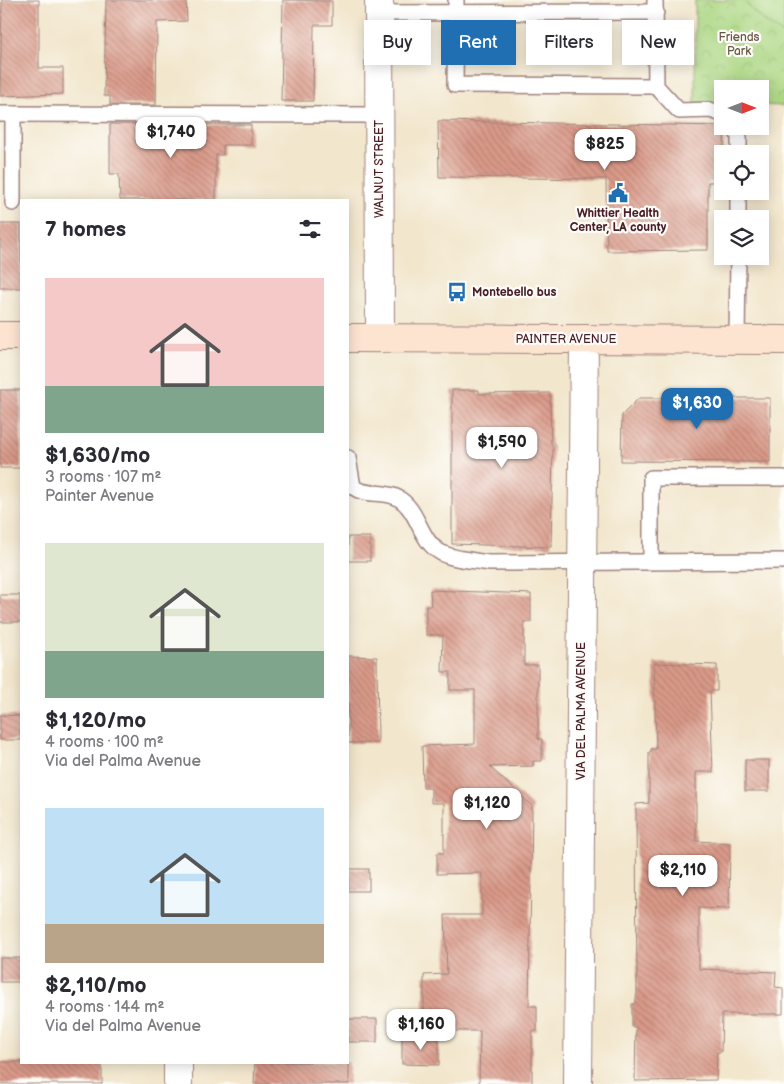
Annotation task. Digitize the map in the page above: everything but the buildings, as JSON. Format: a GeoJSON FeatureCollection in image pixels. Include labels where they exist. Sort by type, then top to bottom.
{"type":"FeatureCollection","features":[{"type":"Feature","properties":{"kind":"main road"},"geometry":{"type":"LineString","coordinates":[[0,336],[20,336]]}},
{"type":"Feature","properties":{"kind":"main road","name":"PAINTER AVENUE"},"geometry":{"type":"LineString","coordinates":[[349,338],[784,340]]}},
{"type":"Feature","properties":{"kind":"street","name":"WALNUT STREET"},"geometry":{"type":"LineString","coordinates":[[379,7],[380,338]]}},
{"type":"Feature","properties":{"kind":"street","name":"VIA DEL PALMA AVENUE"},"geometry":{"type":"LineString","coordinates":[[578,1084],[584,339]]}},
{"type":"Feature","properties":{"kind":"street"},"geometry":{"type":"LineString","coordinates":[[178,1064],[178,1084]]}},
{"type":"Feature","properties":{"kind":"lane"},"geometry":{"type":"LineString","coordinates":[[456,6],[455,85],[656,86]]}},
{"type":"Feature","properties":{"kind":"lane"},"geometry":{"type":"LineString","coordinates":[[379,7],[656,6],[656,86],[679,111],[714,111]]}},
{"type":"Feature","properties":{"kind":"lane"},"geometry":{"type":"LineString","coordinates":[[13,203],[6,114],[379,115]]}},
{"type":"Feature","properties":{"kind":"lane"},"geometry":{"type":"LineString","coordinates":[[737,340],[738,265]]}},
{"type":"Feature","properties":{"kind":"lane"},"geometry":{"type":"LineString","coordinates":[[349,464],[353,487],[362,493],[382,493],[397,497],[412,510],[433,547],[442,553],[489,563],[784,561]]}},
{"type":"Feature","properties":{"kind":"lane"},"geometry":{"type":"LineString","coordinates":[[651,561],[651,478],[784,478]]}},
{"type":"Feature","properties":{"kind":"green space","name":"Friends Park"},"geometry":{"type":"Polygon","coordinates":[[[695,0],[784,0],[784,106],[769,105],[769,80],[714,80],[714,105],[695,105],[695,0]]]}},
{"type":"Feature","properties":{"kind":"green space"},"geometry":{"type":"Polygon","coordinates":[[[743,0],[784,0],[784,35],[762,20],[743,0]]]}},
{"type":"Feature","properties":{"kind":"place","name":"Whittier Health Center, LA county"},"geometry":{"type":"Point","coordinates":[618,193]}},
{"type":"Feature","properties":{"kind":"place","name":"Montebello bus"},"geometry":{"type":"Point","coordinates":[457,292]}}]}
